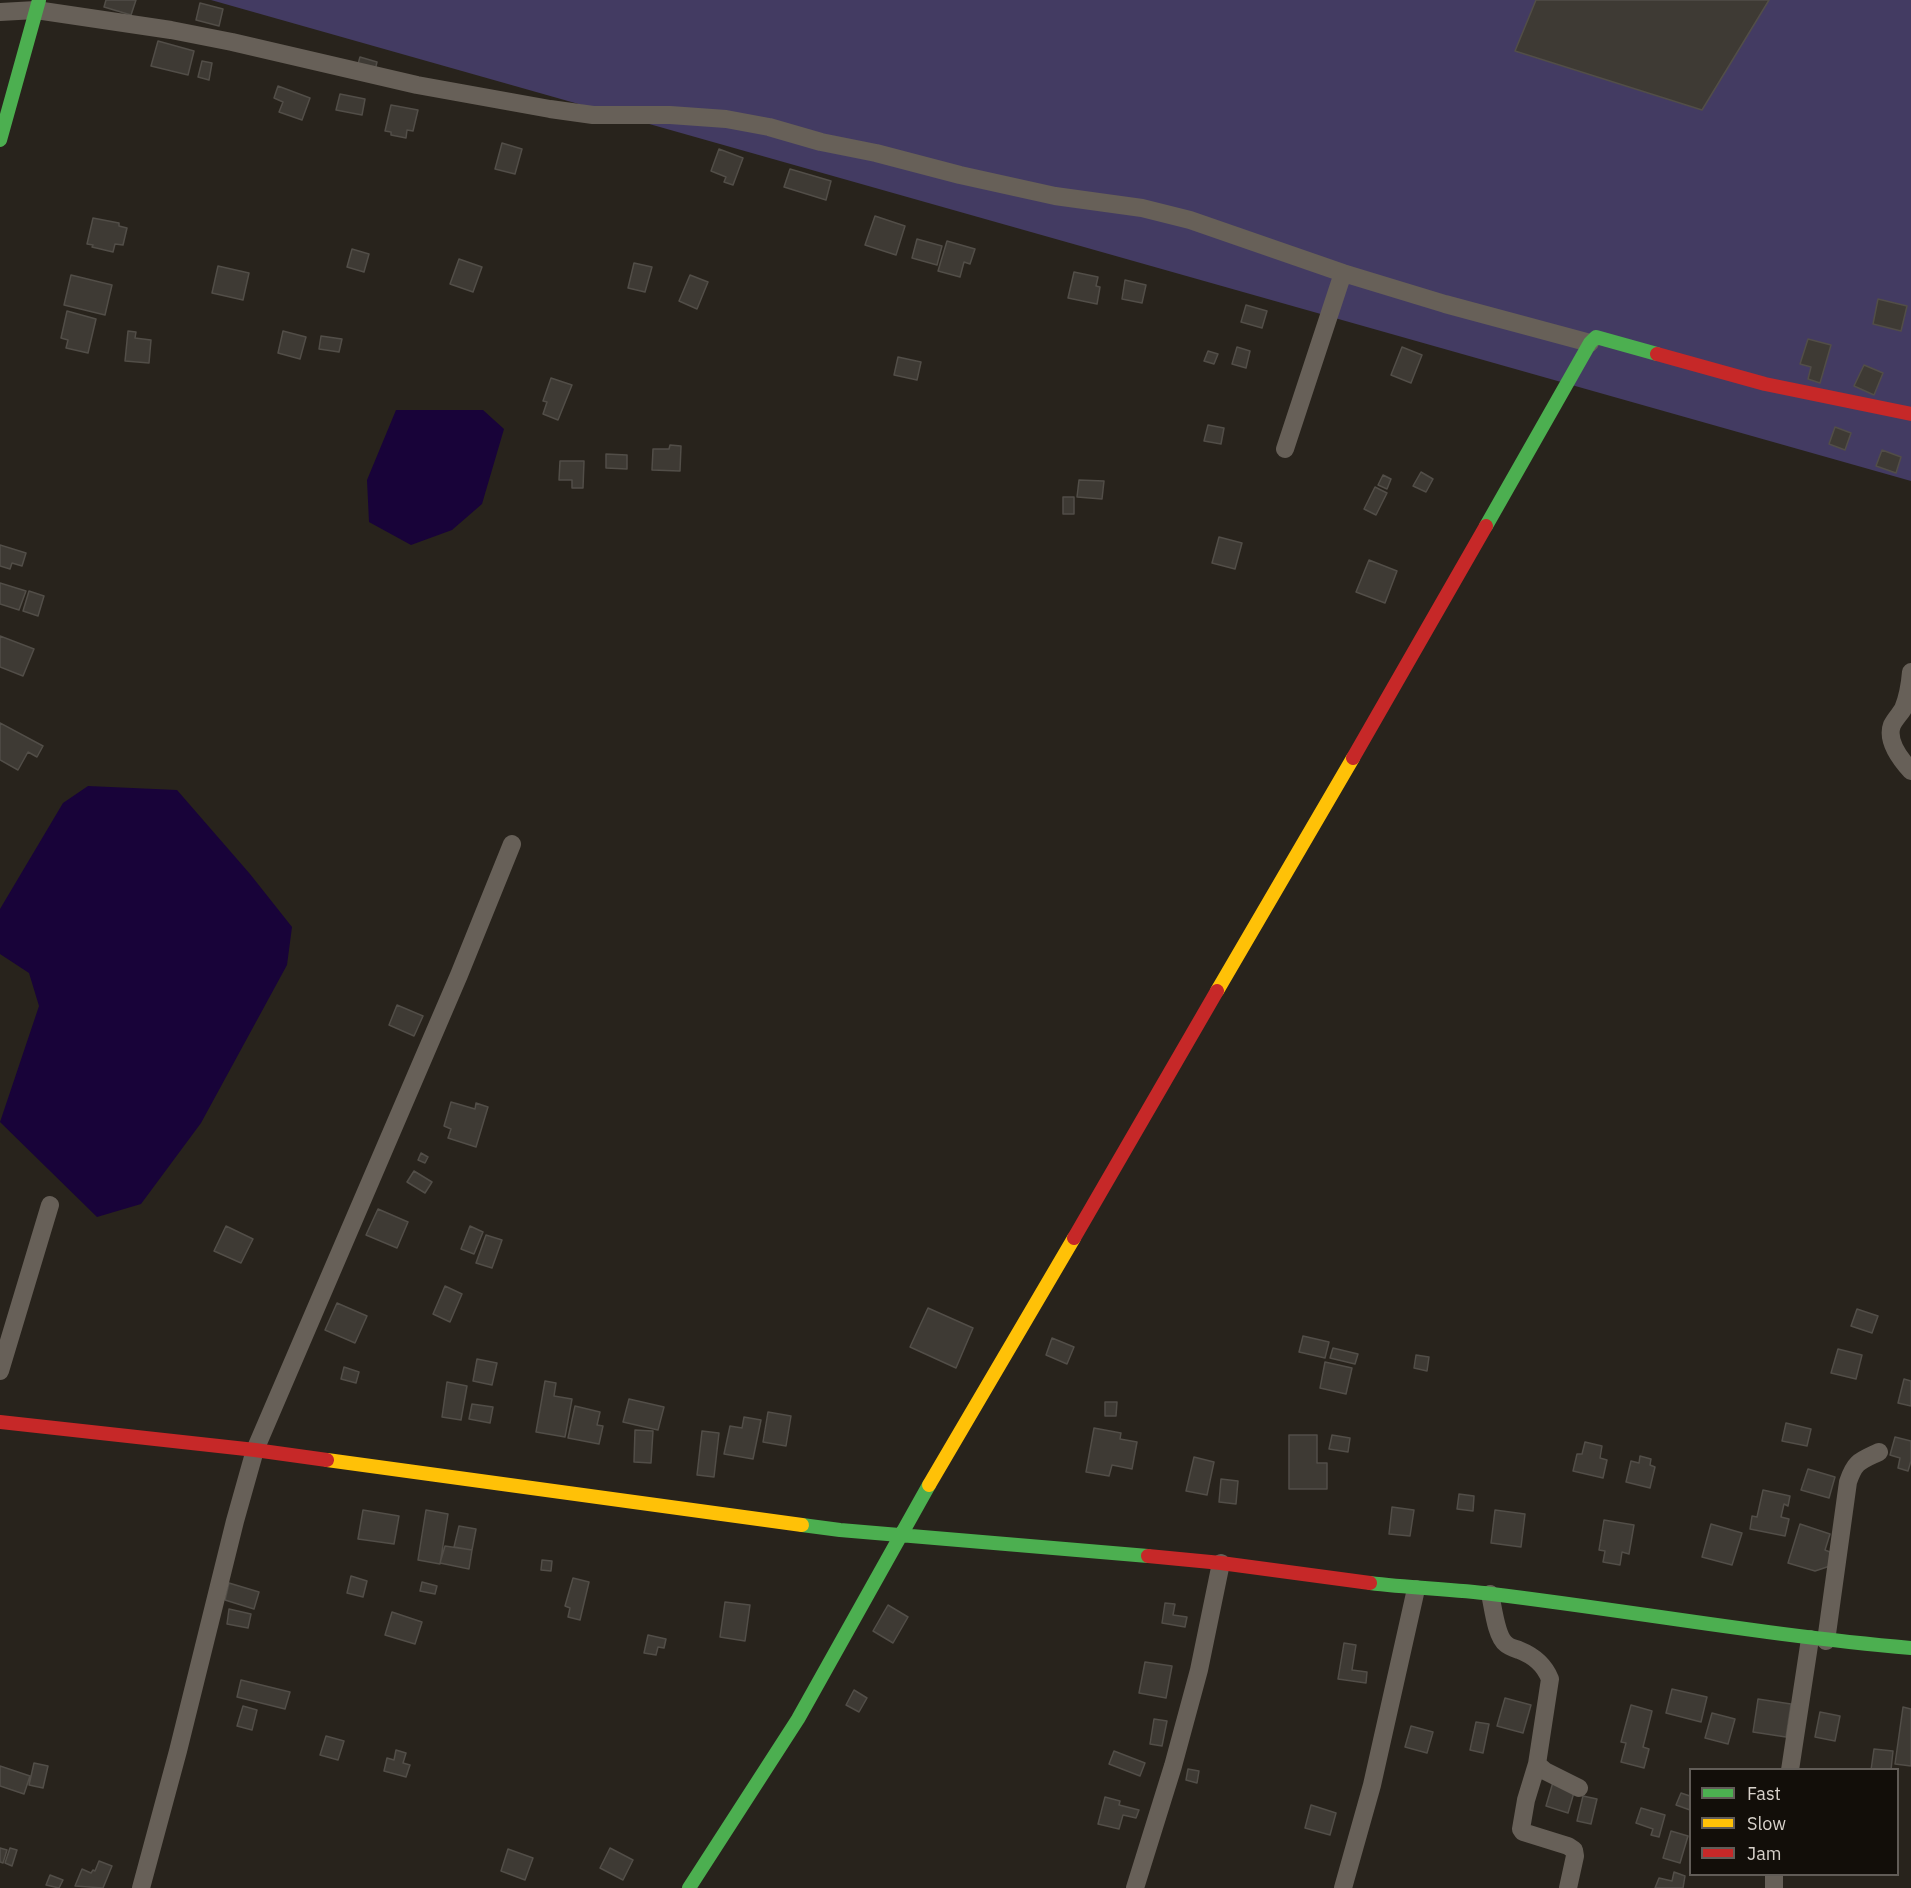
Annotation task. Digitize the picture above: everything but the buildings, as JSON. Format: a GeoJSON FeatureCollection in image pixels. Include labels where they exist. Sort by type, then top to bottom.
{"type":"FeatureCollection","features":[{"type":"Feature","properties":{"kind":"street"},"geometry":{"type":"LineString","coordinates":[[0,12],[38,5],[232,42],[417,86],[504,102],[593,115],[670,115],[726,119],[769,127],[821,142],[1055,196],[1142,208],[1190,220],[1343,273],[1445,304],[1590,343]]}},
{"type":"Feature","properties":{"kind":"street"},"geometry":{"type":"LineString","coordinates":[[0,140],[38,5]]}},
{"type":"Feature","properties":{"kind":"street"},"geometry":{"type":"LineString","coordinates":[[1285,449],[1343,273]]}},
{"type":"Feature","properties":{"kind":"street"},"geometry":{"type":"LineString","coordinates":[[689,1888],[798,1719],[901,1534],[1374,722],[1590,343],[1596,337],[1765,384],[1911,414]]}},
{"type":"Feature","properties":{"kind":"street"},"geometry":{"type":"LineString","coordinates":[[1911,672],[1909,690],[1903,708],[1892,725],[1891,735],[1900,759],[1911,771]]}},
{"type":"Feature","properties":{"kind":"street"},"geometry":{"type":"LineString","coordinates":[[141,1888],[255,1450],[459,975],[512,844]]}},
{"type":"Feature","properties":{"kind":"street"},"geometry":{"type":"LineString","coordinates":[[0,1371],[50,1205]]}},
{"type":"Feature","properties":{"kind":"street"},"geometry":{"type":"LineString","coordinates":[[0,1422],[255,1450],[840,1530],[1221,1563],[1416,1589],[1490,1594],[1818,1640],[1911,1648]]}},
{"type":"Feature","properties":{"kind":"street"},"geometry":{"type":"LineString","coordinates":[[1790,1768],[1848,1482],[1852,1468],[1857,1462],[1879,1452]]}},
{"type":"Feature","properties":{"kind":"street"},"geometry":{"type":"LineString","coordinates":[[1135,1888],[1173,1766],[1199,1670],[1221,1563]]}},
{"type":"Feature","properties":{"kind":"street"},"geometry":{"type":"LineString","coordinates":[[1343,1888],[1372,1785],[1416,1589]]}},
{"type":"Feature","properties":{"kind":"street"},"geometry":{"type":"LineString","coordinates":[[1490,1594],[1499,1634],[1506,1644],[1534,1658],[1546,1669],[1550,1679],[1537,1764],[1526,1800],[1521,1829],[1523,1832],[1574,1850],[1575,1856],[1568,1888]]}},
{"type":"Feature","properties":{"kind":"street"},"geometry":{"type":"LineString","coordinates":[[1537,1764],[1545,1771],[1579,1788]]}},
{"type":"Feature","properties":{"kind":"shaded area"},"geometry":{"type":"Polygon","coordinates":[[[211,0],[1911,0],[1911,481],[211,0]]]}},
{"type":"Feature","properties":{"kind":"shaded area"},"geometry":{"type":"Polygon","coordinates":[[[396,410],[483,410],[504,429],[482,504],[452,530],[411,545],[369,522],[367,480],[396,410]]]}},
{"type":"Feature","properties":{"kind":"shaded area"},"geometry":{"type":"Polygon","coordinates":[[[88,786],[177,790],[250,874],[292,927],[287,965],[201,1123],[141,1204],[97,1217],[0,1122],[39,1006],[29,973],[0,954],[0,909],[63,803],[88,786]]]}},
{"type":"Feature","properties":{"kind":"traffic: fast"},"geometry":{"type":"LineString","coordinates":[[0,140],[39,0]]}},
{"type":"Feature","properties":{"kind":"traffic: fast"},"geometry":{"type":"LineString","coordinates":[[1486,526],[1590,343],[1596,337],[1657,354]]}},
{"type":"Feature","properties":{"kind":"traffic: fast"},"geometry":{"type":"LineString","coordinates":[[689,1888],[798,1719],[929,1485]]}},
{"type":"Feature","properties":{"kind":"traffic: fast"},"geometry":{"type":"LineString","coordinates":[[802,1525],[1148,1556]]}},
{"type":"Feature","properties":{"kind":"traffic: fast"},"geometry":{"type":"LineString","coordinates":[[1370,1583],[1492,1594],[1806,1637],[1911,1648]]}},
{"type":"Feature","properties":{"kind":"traffic: slow"},"geometry":{"type":"LineString","coordinates":[[1217,991],[1353,758]]}},
{"type":"Feature","properties":{"kind":"traffic: slow"},"geometry":{"type":"LineString","coordinates":[[929,1485],[1074,1238]]}},
{"type":"Feature","properties":{"kind":"traffic: slow"},"geometry":{"type":"LineString","coordinates":[[327,1460],[802,1525]]}},
{"type":"Feature","properties":{"kind":"traffic: jam"},"geometry":{"type":"LineString","coordinates":[[1657,354],[1765,384],[1911,414]]}},
{"type":"Feature","properties":{"kind":"traffic: jam"},"geometry":{"type":"LineString","coordinates":[[1353,758],[1486,526]]}},
{"type":"Feature","properties":{"kind":"traffic: jam"},"geometry":{"type":"LineString","coordinates":[[1074,1238],[1217,991]]}},
{"type":"Feature","properties":{"kind":"traffic: jam"},"geometry":{"type":"LineString","coordinates":[[0,1422],[327,1460]]}},
{"type":"Feature","properties":{"kind":"traffic: jam"},"geometry":{"type":"LineString","coordinates":[[1148,1556],[1221,1563],[1370,1583]]}}]}
